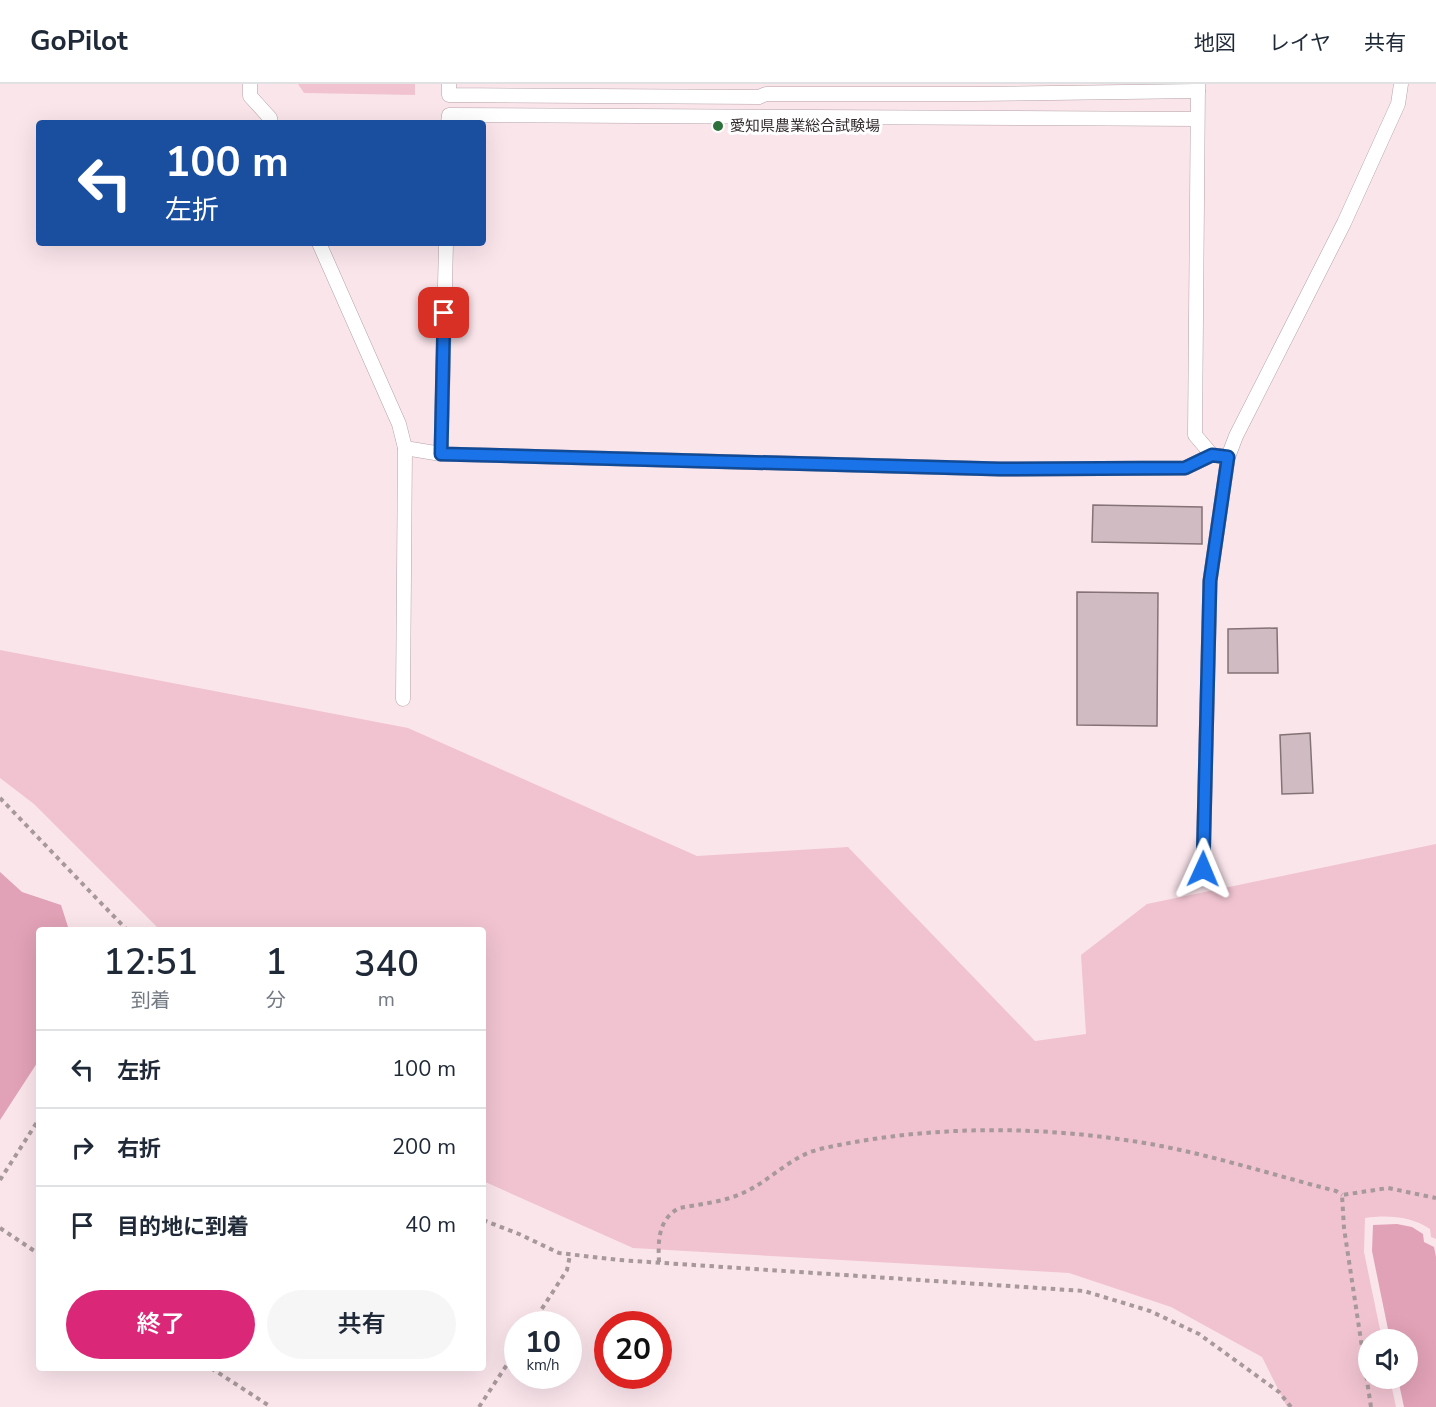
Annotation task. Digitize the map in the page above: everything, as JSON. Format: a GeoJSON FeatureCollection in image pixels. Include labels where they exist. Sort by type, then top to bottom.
{"type":"FeatureCollection","features":[{"type":"Feature","properties":{"kind":"lane"},"geometry":{"type":"LineString","coordinates":[[250,84],[250,96],[271,120]]}},
{"type":"Feature","properties":{"kind":"lane"},"geometry":{"type":"LineString","coordinates":[[449,84],[449,95],[759,98],[766,94],[974,94],[1198,87],[1195,435],[1212,455]]}},
{"type":"Feature","properties":{"kind":"lane"},"geometry":{"type":"LineString","coordinates":[[1203,869],[1210,581],[1228,457],[1236,436],[1344,224],[1398,104],[1401,84]]}},
{"type":"Feature","properties":{"kind":"lane"},"geometry":{"type":"LineString","coordinates":[[448,120],[449,115],[1197,119]]}},
{"type":"Feature","properties":{"kind":"lane"},"geometry":{"type":"LineString","coordinates":[[320,246],[399,424],[405,448],[403,699]]}},
{"type":"Feature","properties":{"kind":"lane"},"geometry":{"type":"LineString","coordinates":[[441,454],[446,246]]}},
{"type":"Feature","properties":{"kind":"lane"},"geometry":{"type":"LineString","coordinates":[[405,448],[441,454],[1000,469],[1185,468],[1212,455],[1228,457]]}},
{"type":"Feature","properties":{"kind":"path"},"geometry":{"type":"LineString","coordinates":[[0,798],[124,927]]}},
{"type":"Feature","properties":{"kind":"path"},"geometry":{"type":"LineString","coordinates":[[0,1180],[36,1124]]}},
{"type":"Feature","properties":{"kind":"path"},"geometry":{"type":"LineString","coordinates":[[659,1262],[660,1231],[665,1219],[679,1208],[743,1193],[759,1185],[789,1162],[816,1150],[914,1133],[989,1130],[1061,1133],[1133,1141],[1180,1150],[1336,1191],[1342,1195],[1388,1188],[1436,1198]]}},
{"type":"Feature","properties":{"kind":"path"},"geometry":{"type":"LineString","coordinates":[[1342,1195],[1344,1228],[1371,1407]]}},
{"type":"Feature","properties":{"kind":"path"},"geometry":{"type":"LineString","coordinates":[[486,1221],[559,1253],[1084,1291],[1150,1311],[1199,1334],[1278,1392],[1291,1407]]}},
{"type":"Feature","properties":{"kind":"path"},"geometry":{"type":"LineString","coordinates":[[0,1228],[36,1252]]}},
{"type":"Feature","properties":{"kind":"path"},"geometry":{"type":"LineString","coordinates":[[540,1311],[567,1270],[570,1254]]}},
{"type":"Feature","properties":{"kind":"path"},"geometry":{"type":"LineString","coordinates":[[479,1407],[504,1369]]}},
{"type":"Feature","properties":{"kind":"path"},"geometry":{"type":"LineString","coordinates":[[216,1371],[271,1407]]}},
{"type":"Feature","properties":{"kind":"shaded area"},"geometry":{"type":"Polygon","coordinates":[[[298,84],[415,84],[415,95],[304,93],[298,84]]]}},
{"type":"Feature","properties":{"kind":"shaded area"},"geometry":{"type":"Polygon","coordinates":[[[0,650],[408,728],[697,856],[848,847],[1035,1041],[1086,1034],[1081,955],[1147,904],[1436,844],[1436,1239],[1431,1237],[1430,1229],[1415,1221],[1390,1217],[1365,1218],[1364,1252],[1380,1329],[1358,1329],[1358,1389],[1392,1389],[1396,1407],[1287,1407],[1262,1357],[1171,1307],[1069,1273],[633,1248],[486,1182],[486,927],[157,927],[34,804],[0,778],[0,650]]]}},
{"type":"Feature","properties":{"kind":"shaded area"},"geometry":{"type":"Polygon","coordinates":[[[0,872],[22,892],[61,905],[68,927],[36,927],[36,1065],[0,1120],[0,872]]]}},
{"type":"Feature","properties":{"kind":"shaded area"},"geometry":{"type":"Polygon","coordinates":[[[1397,1224],[1412,1227],[1423,1234],[1424,1242],[1434,1247],[1436,1257],[1436,1407],[1404,1407],[1400,1389],[1418,1389],[1418,1329],[1388,1329],[1372,1251],[1373,1225],[1397,1224]]]}},
{"type":"Feature","properties":{"kind":"building"},"geometry":{"type":"Polygon","coordinates":[[[1093,505],[1202,507],[1202,544],[1092,542],[1093,505]]]}},
{"type":"Feature","properties":{"kind":"building"},"geometry":{"type":"Polygon","coordinates":[[[1077,592],[1158,593],[1157,726],[1077,725],[1077,592]]]}},
{"type":"Feature","properties":{"kind":"building"},"geometry":{"type":"Polygon","coordinates":[[[1277,628],[1278,673],[1228,673],[1228,629],[1277,628]]]}},
{"type":"Feature","properties":{"kind":"building"},"geometry":{"type":"Polygon","coordinates":[[[1310,733],[1313,793],[1282,794],[1280,735],[1310,733]]]}},
{"type":"Feature","properties":{"kind":"place","name":"愛知県農業総合試験場"},"geometry":{"type":"Point","coordinates":[718,126]}},
{"type":"Feature","properties":{"kind":"route"},"geometry":{"type":"LineString","coordinates":[[444,313],[441,454],[1000,469],[1185,468],[1212,455],[1228,457],[1210,581],[1203,869]]}}]}
